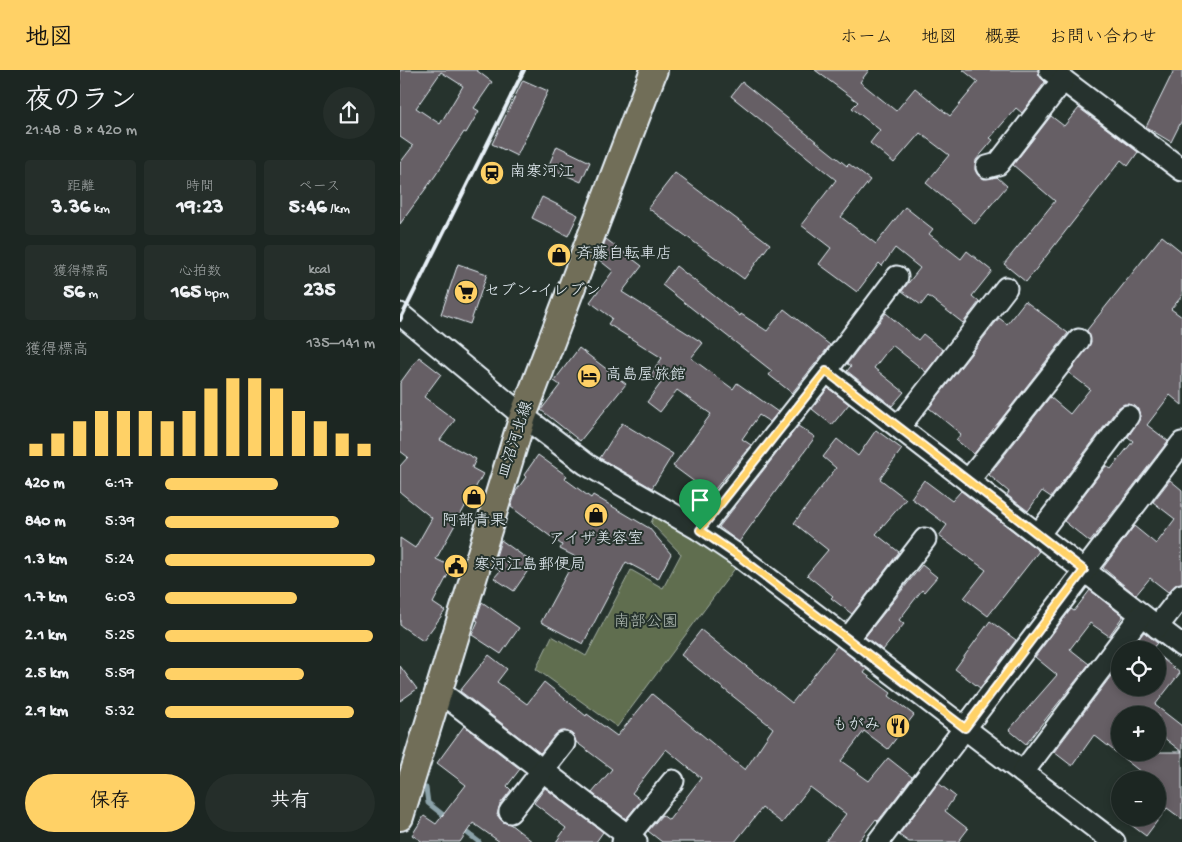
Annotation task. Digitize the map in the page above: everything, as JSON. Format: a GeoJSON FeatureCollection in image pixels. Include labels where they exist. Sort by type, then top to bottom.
{"type":"FeatureCollection","features":[{"type":"Feature","properties":{"kind":"main road","name":"皿沼河北線"},"geometry":{"type":"LineString","coordinates":[[400,817],[524,416],[654,70]]}},
{"type":"Feature","properties":{"kind":"lane"},"geometry":{"type":"LineString","coordinates":[[987,167],[998,164],[1056,75],[1182,170]]}},
{"type":"Feature","properties":{"kind":"lane"},"geometry":{"type":"LineString","coordinates":[[700,530],[826,371],[897,277]]}},
{"type":"Feature","properties":{"kind":"lane"},"geometry":{"type":"LineString","coordinates":[[899,427],[1006,288]]}},
{"type":"Feature","properties":{"kind":"lane"},"geometry":{"type":"LineString","coordinates":[[400,314],[524,416],[586,464],[700,530],[740,557],[1114,842]]}},
{"type":"Feature","properties":{"kind":"lane"},"geometry":{"type":"LineString","coordinates":[[968,481],[1079,340]]}},
{"type":"Feature","properties":{"kind":"lane"},"geometry":{"type":"LineString","coordinates":[[826,371],[1182,646]]}},
{"type":"Feature","properties":{"kind":"lane"},"geometry":{"type":"LineString","coordinates":[[1038,535],[1128,416]]}},
{"type":"Feature","properties":{"kind":"lane"},"geometry":{"type":"LineString","coordinates":[[878,842],[1182,443]]}},
{"type":"Feature","properties":{"kind":"lane"},"geometry":{"type":"LineString","coordinates":[[848,639],[925,539]]}},
{"type":"Feature","properties":{"kind":"lane"},"geometry":{"type":"LineString","coordinates":[[1023,772],[1149,621],[1182,595]]}},
{"type":"Feature","properties":{"kind":"lane"},"geometry":{"type":"LineString","coordinates":[[439,691],[629,840],[673,781]]}},
{"type":"Feature","properties":{"kind":"lane"},"geometry":{"type":"LineString","coordinates":[[510,812],[564,743]]}},
{"type":"Feature","properties":{"kind":"green space","name":"南部公園"},"geometry":{"type":"Polygon","coordinates":[[[656,511],[736,567],[617,727],[536,669],[552,636],[586,656],[631,570],[663,588],[681,554],[651,523],[656,511]]]}},
{"type":"Feature","properties":{"kind":"building"},"geometry":{"type":"Polygon","coordinates":[[[400,70],[476,70],[492,82],[474,108],[479,111],[466,133],[464,132],[400,224],[400,163],[413,146],[400,137],[400,70]],[[441,72],[416,108],[440,124],[463,86],[441,72]]]}},
{"type":"Feature","properties":{"kind":"building"},"geometry":{"type":"Polygon","coordinates":[[[815,70],[869,70],[860,82],[896,111],[915,88],[950,116],[978,82],[963,70],[1038,70],[1039,75],[1045,82],[1022,113],[1016,108],[990,138],[993,140],[976,160],[975,170],[979,176],[984,179],[997,177],[1007,186],[975,224],[926,183],[949,155],[920,133],[894,163],[870,143],[880,130],[852,108],[858,102],[815,70]]]}},
{"type":"Feature","properties":{"kind":"building"},"geometry":{"type":"Polygon","coordinates":[[[1174,70],[1182,70],[1182,120],[1171,142],[1146,127],[1174,70]]]}},
{"type":"Feature","properties":{"kind":"building"},"geometry":{"type":"Polygon","coordinates":[[[523,80],[548,91],[517,156],[492,144],[523,80]]]}},
{"type":"Feature","properties":{"kind":"building"},"geometry":{"type":"Polygon","coordinates":[[[742,82],[847,166],[849,164],[870,180],[841,217],[876,244],[905,207],[933,229],[929,234],[961,259],[967,251],[992,271],[972,296],[979,302],[963,323],[928,296],[921,305],[902,291],[920,268],[895,248],[882,266],[879,263],[857,292],[819,264],[831,248],[801,225],[836,180],[731,96],[742,82]]]}},
{"type":"Feature","properties":{"kind":"building"},"geometry":{"type":"Polygon","coordinates":[[[1079,108],[1138,152],[1128,166],[1121,160],[1026,282],[1004,264],[1055,201],[1013,165],[1051,116],[1064,126],[1079,108]]]}},
{"type":"Feature","properties":{"kind":"building"},"geometry":{"type":"Polygon","coordinates":[[[557,146],[590,162],[581,182],[548,167],[557,146]]]}},
{"type":"Feature","properties":{"kind":"building"},"geometry":{"type":"Polygon","coordinates":[[[675,173],[770,244],[744,279],[648,208],[675,173]]]}},
{"type":"Feature","properties":{"kind":"building"},"geometry":{"type":"Polygon","coordinates":[[[542,197],[578,215],[568,236],[532,218],[542,197]]]}},
{"type":"Feature","properties":{"kind":"building"},"geometry":{"type":"Polygon","coordinates":[[[1162,236],[1182,252],[1182,296],[1171,309],[1182,317],[1182,405],[1170,395],[1147,425],[1168,441],[1090,542],[1064,521],[1106,466],[1111,469],[1133,441],[1128,437],[1140,417],[1135,406],[1124,404],[1118,408],[1051,497],[1042,491],[1028,511],[1007,495],[1009,492],[989,475],[1050,397],[1070,414],[1090,389],[1069,373],[1091,342],[1087,330],[1162,236]]]}},
{"type":"Feature","properties":{"kind":"building"},"geometry":{"type":"Polygon","coordinates":[[[606,239],[642,266],[622,292],[703,343],[691,358],[733,389],[737,383],[778,412],[770,422],[759,415],[742,439],[751,445],[711,494],[673,466],[711,414],[677,390],[660,412],[647,402],[661,383],[650,376],[662,358],[608,324],[612,318],[590,302],[613,271],[598,259],[606,239]]]}},
{"type":"Feature","properties":{"kind":"building"},"geometry":{"type":"Polygon","coordinates":[[[458,264],[487,274],[470,324],[441,314],[458,264]]]}},
{"type":"Feature","properties":{"kind":"building"},"geometry":{"type":"Polygon","coordinates":[[[676,266],[740,316],[741,314],[767,331],[784,309],[830,345],[792,393],[769,375],[772,371],[662,285],[676,266]]]}},
{"type":"Feature","properties":{"kind":"building"},"geometry":{"type":"Polygon","coordinates":[[[1025,301],[1068,333],[974,454],[956,440],[961,434],[929,408],[999,318],[1007,324],[1025,301]]]}},
{"type":"Feature","properties":{"kind":"building"},"geometry":{"type":"Polygon","coordinates":[[[886,313],[918,340],[923,334],[943,350],[926,372],[892,345],[874,368],[904,392],[892,406],[847,371],[851,366],[847,364],[886,313]]]}},
{"type":"Feature","properties":{"kind":"building"},"geometry":{"type":"Polygon","coordinates":[[[579,348],[626,384],[580,441],[541,410],[560,385],[554,381],[579,348]]]}},
{"type":"Feature","properties":{"kind":"building"},"geometry":{"type":"Polygon","coordinates":[[[419,357],[441,374],[424,397],[455,420],[440,440],[476,459],[472,468],[483,474],[436,559],[452,567],[433,603],[445,611],[423,641],[400,625],[400,538],[415,548],[432,518],[400,492],[400,466],[408,457],[400,451],[400,383],[419,357]]]}},
{"type":"Feature","properties":{"kind":"building"},"geometry":{"type":"Polygon","coordinates":[[[828,388],[849,404],[832,425],[812,409],[828,388]]]}},
{"type":"Feature","properties":{"kind":"building"},"geometry":{"type":"Polygon","coordinates":[[[622,423],[673,454],[652,488],[600,458],[622,423]]]}},
{"type":"Feature","properties":{"kind":"building"},"geometry":{"type":"Polygon","coordinates":[[[798,426],[815,437],[739,542],[719,527],[798,426]]]}},
{"type":"Feature","properties":{"kind":"building"},"geometry":{"type":"Polygon","coordinates":[[[876,430],[902,449],[880,479],[906,499],[876,534],[899,552],[852,614],[831,598],[833,596],[807,575],[828,550],[794,523],[836,468],[823,457],[837,439],[858,456],[876,430]]]}},
{"type":"Feature","properties":{"kind":"building"},"geometry":{"type":"Polygon","coordinates":[[[538,455],[567,476],[565,479],[591,498],[593,495],[649,528],[671,554],[658,579],[626,562],[583,644],[541,622],[576,557],[560,549],[562,545],[511,507],[516,491],[526,477],[524,475],[538,455]]]}},
{"type":"Feature","properties":{"kind":"building"},"geometry":{"type":"Polygon","coordinates":[[[924,480],[952,501],[961,491],[1039,551],[988,616],[964,598],[986,570],[939,536],[947,525],[911,498],[924,480]]]}},
{"type":"Feature","properties":{"kind":"building"},"geometry":{"type":"Polygon","coordinates":[[[1170,480],[1182,490],[1182,583],[1177,584],[1168,592],[1150,578],[1136,595],[1103,568],[1134,526],[1156,544],[1175,519],[1153,502],[1170,480]]]}},
{"type":"Feature","properties":{"kind":"building"},"geometry":{"type":"Polygon","coordinates":[[[501,540],[533,563],[514,591],[494,578],[500,571],[493,566],[501,540]]]}},
{"type":"Feature","properties":{"kind":"building"},"geometry":{"type":"Polygon","coordinates":[[[922,565],[937,577],[924,592],[922,590],[899,620],[904,624],[883,650],[865,637],[922,565]]]}},
{"type":"Feature","properties":{"kind":"building"},"geometry":{"type":"Polygon","coordinates":[[[1090,590],[1123,616],[1109,636],[1090,623],[1070,649],[1089,664],[1026,744],[1009,730],[1057,675],[1035,657],[1071,609],[1074,611],[1090,590]]]}},
{"type":"Feature","properties":{"kind":"building"},"geometry":{"type":"Polygon","coordinates":[[[482,602],[519,628],[501,654],[472,635],[478,621],[476,620],[482,602]]]}},
{"type":"Feature","properties":{"kind":"building"},"geometry":{"type":"Polygon","coordinates":[[[990,621],[1016,640],[980,688],[955,669],[990,621]]]}},
{"type":"Feature","properties":{"kind":"building"},"geometry":{"type":"Polygon","coordinates":[[[701,630],[792,703],[837,646],[867,669],[864,673],[891,693],[889,696],[914,715],[888,749],[864,731],[841,761],[869,781],[888,758],[912,777],[878,821],[876,819],[858,842],[825,842],[846,814],[810,787],[782,823],[762,808],[735,842],[662,842],[648,831],[662,815],[669,820],[701,778],[666,749],[632,793],[641,800],[626,819],[592,793],[612,769],[576,742],[572,734],[565,731],[559,732],[540,753],[460,691],[489,655],[507,669],[497,682],[527,704],[544,682],[586,716],[587,714],[617,736],[652,694],[745,770],[773,728],[681,655],[701,630]]]}},
{"type":"Feature","properties":{"kind":"building"},"geometry":{"type":"Polygon","coordinates":[[[1144,632],[1155,641],[1137,641],[1144,632]]]}},
{"type":"Feature","properties":{"kind":"building"},"geometry":{"type":"Polygon","coordinates":[[[1166,662],[1180,673],[1166,691],[1166,662]]]}},
{"type":"Feature","properties":{"kind":"building"},"geometry":{"type":"Polygon","coordinates":[[[400,666],[417,689],[400,701],[400,666]]]}},
{"type":"Feature","properties":{"kind":"building"},"geometry":{"type":"Polygon","coordinates":[[[1111,676],[1111,696],[1162,696],[1155,705],[1156,706],[1111,706],[1111,748],[1094,735],[1072,766],[1054,752],[1111,676]]]}},
{"type":"Feature","properties":{"kind":"building"},"geometry":{"type":"Polygon","coordinates":[[[1166,714],[1182,726],[1182,752],[1166,739],[1166,714]]]}},
{"type":"Feature","properties":{"kind":"building"},"geometry":{"type":"Polygon","coordinates":[[[464,726],[520,769],[507,786],[511,790],[500,804],[497,815],[503,822],[510,824],[533,842],[500,842],[473,823],[460,842],[423,842],[412,835],[424,816],[436,824],[466,785],[437,763],[464,726]]]}},
{"type":"Feature","properties":{"kind":"building"},"geometry":{"type":"Polygon","coordinates":[[[1166,752],[1182,752],[1182,819],[1167,808],[1166,809],[1166,771],[1140,771],[1127,761],[1166,761],[1166,752]]]}},
{"type":"Feature","properties":{"kind":"building"},"geometry":{"type":"Polygon","coordinates":[[[938,783],[955,796],[945,811],[968,829],[958,842],[909,842],[899,835],[938,783]]]}},
{"type":"Feature","properties":{"kind":"building"},"geometry":{"type":"Polygon","coordinates":[[[545,788],[603,832],[596,842],[556,842],[566,828],[534,803],[545,788]]]}},
{"type":"Feature","properties":{"kind":"building"},"geometry":{"type":"Polygon","coordinates":[[[1133,826],[1154,826],[1146,836],[1133,826]]]}},
{"type":"Feature","properties":{"kind":"waterway"},"geometry":{"type":"LineString","coordinates":[[426,788],[428,803],[447,818]]}},
{"type":"Feature","properties":{"kind":"waterway"},"geometry":{"type":"LineString","coordinates":[[462,829],[479,842]]}},
{"type":"Feature","properties":{"kind":"railway"},"geometry":{"type":"LineString","coordinates":[[400,320],[524,70]]}},
{"type":"Feature","properties":{"kind":"place","name":"南寒河江"},"geometry":{"type":"Point","coordinates":[492,173]}},
{"type":"Feature","properties":{"kind":"place","name":"斉藤自転車店"},"geometry":{"type":"Point","coordinates":[559,255]}},
{"type":"Feature","properties":{"kind":"place","name":"セブン-イレブン"},"geometry":{"type":"Point","coordinates":[466,292]}},
{"type":"Feature","properties":{"kind":"place","name":"高島屋旅館"},"geometry":{"type":"Point","coordinates":[589,376]}},
{"type":"Feature","properties":{"kind":"place","name":"阿部青果"},"geometry":{"type":"Point","coordinates":[474,497]}},
{"type":"Feature","properties":{"kind":"place","name":"アイザ美容室"},"geometry":{"type":"Point","coordinates":[596,515]}},
{"type":"Feature","properties":{"kind":"place","name":"寒河江島郵便局"},"geometry":{"type":"Point","coordinates":[456,566]}},
{"type":"Feature","properties":{"kind":"place","name":"もがみ"},"geometry":{"type":"Point","coordinates":[898,726]}},
{"type":"Feature","properties":{"kind":"route"},"geometry":{"type":"LineString","coordinates":[[826,371],[1084,570],[965,728],[740,557],[700,530],[826,371]]}}]}
